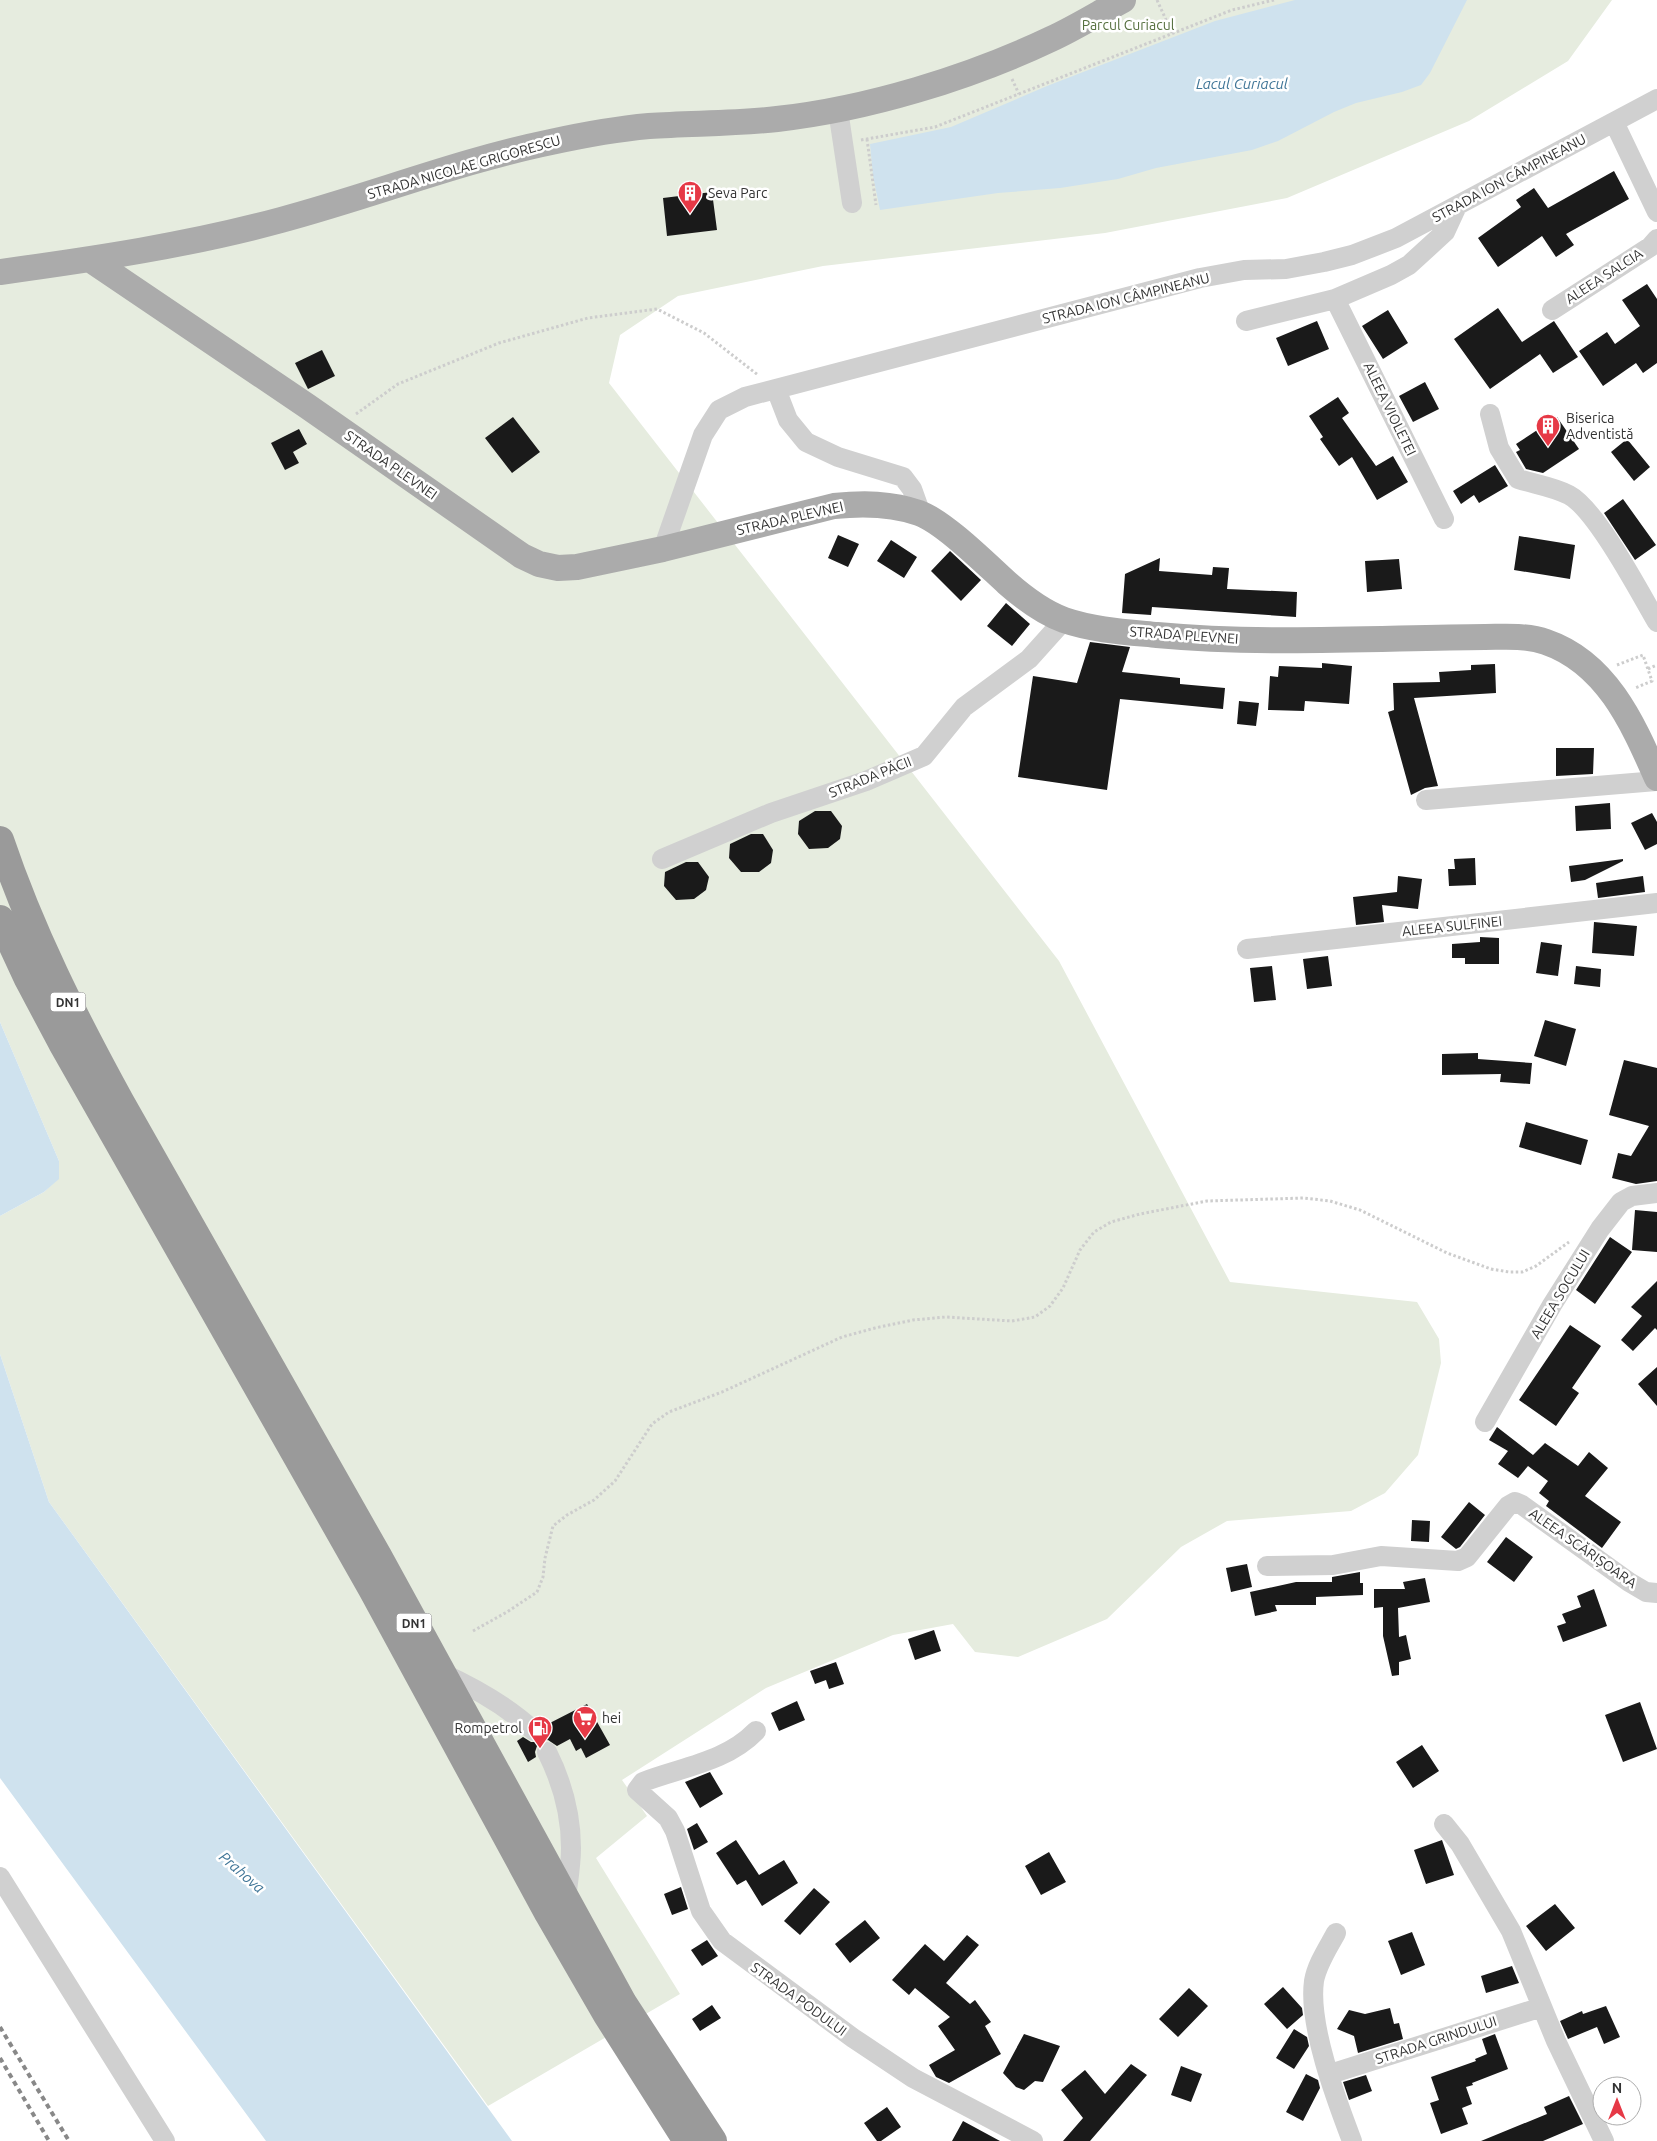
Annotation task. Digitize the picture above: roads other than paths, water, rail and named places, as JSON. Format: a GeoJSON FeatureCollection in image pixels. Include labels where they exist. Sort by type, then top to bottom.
{"type":"FeatureCollection","features":[{"type":"Feature","properties":{"kind":"highway","name":"DN1"},"geometry":{"type":"LineString","coordinates":[[0,840],[46,956],[82,1032],[645,2039],[713,2141]]}},
{"type":"Feature","properties":{"kind":"highway","name":"DN1"},"geometry":{"type":"LineString","coordinates":[[0,919],[28,979],[62,1044],[368,1581],[548,1913],[607,2015],[687,2141]]}},
{"type":"Feature","properties":{"kind":"main road","name":"STRADA NICOLAE GRIGORESCU"},"geometry":{"type":"LineString","coordinates":[[0,272],[90,260],[196,241],[284,220],[509,152],[594,133],[649,126],[777,119],[838,110],[893,96],[1005,60],[1054,38],[1123,0]]}},
{"type":"Feature","properties":{"kind":"main road","name":"STRADA PLEVNEI"},"geometry":{"type":"LineString","coordinates":[[90,260],[522,556],[539,564],[558,568],[577,567],[663,549],[834,506],[860,503],[892,505],[921,514],[945,530],[1024,597],[1041,609],[1064,620],[1118,631],[1210,639],[1282,640],[1485,637],[1524,638],[1545,641],[1573,654],[1595,673],[1615,695],[1630,720],[1657,779]]}},
{"type":"Feature","properties":{"kind":"street","name":"STRADA ION CÂMPINEANU"},"geometry":{"type":"LineString","coordinates":[[663,549],[702,435],[719,410],[745,397],[1200,278],[1244,270],[1286,268],[1352,255],[1396,238],[1657,99]]}},
{"type":"Feature","properties":{"kind":"street"},"geometry":{"type":"LineString","coordinates":[[838,110],[852,203]]}},
{"type":"Feature","properties":{"kind":"street"},"geometry":{"type":"LineString","coordinates":[[1614,122],[1655,205]]}},
{"type":"Feature","properties":{"kind":"street"},"geometry":{"type":"LineString","coordinates":[[1246,321],[1335,299],[1409,266],[1445,232],[1457,206]]}},
{"type":"Feature","properties":{"kind":"street","name":"ALEEA SALCIA"},"geometry":{"type":"LineString","coordinates":[[1552,310],[1657,242]]}},
{"type":"Feature","properties":{"kind":"street","name":"ALEEA VIOLETEI"},"geometry":{"type":"LineString","coordinates":[[1335,299],[1444,519]]}},
{"type":"Feature","properties":{"kind":"street"},"geometry":{"type":"LineString","coordinates":[[776,389],[788,420],[806,442],[838,457],[902,477],[912,489],[921,514]]}},
{"type":"Feature","properties":{"kind":"street"},"geometry":{"type":"LineString","coordinates":[[1490,414],[1499,448],[1518,479],[1569,495],[1581,503],[1603,533],[1657,622]]}},
{"type":"Feature","properties":{"kind":"street","name":"STRADA PĂCII"},"geometry":{"type":"LineString","coordinates":[[662,859],[771,814],[866,781],[924,756],[964,707],[1029,659],[1064,620]]}},
{"type":"Feature","properties":{"kind":"street"},"geometry":{"type":"LineString","coordinates":[[1426,800],[1657,779]]}},
{"type":"Feature","properties":{"kind":"street","name":"ALEEA SULFINEI"},"geometry":{"type":"LineString","coordinates":[[1247,949],[1657,903]]}},
{"type":"Feature","properties":{"kind":"street","name":"ALEEA SOCULUI"},"geometry":{"type":"LineString","coordinates":[[1485,1422],[1552,1305],[1600,1229],[1621,1202],[1632,1196],[1657,1193]]}},
{"type":"Feature","properties":{"kind":"street","name":"ALEEA SCĂRIȘOARA"},"geometry":{"type":"LineString","coordinates":[[1267,1566],[1333,1565],[1381,1556],[1458,1561],[1467,1557],[1508,1506],[1515,1502],[1522,1505],[1629,1582],[1646,1592],[1657,1593]]}},
{"type":"Feature","properties":{"kind":"street"},"geometry":{"type":"LineString","coordinates":[[442,1673],[469,1686],[515,1714],[534,1731]]}},
{"type":"Feature","properties":{"kind":"street","name":"STRADA PODULUI"},"geometry":{"type":"LineString","coordinates":[[756,1731],[743,1744],[706,1762],[644,1782],[637,1790],[668,1818],[675,1831],[702,1911],[722,1942],[853,2038],[913,2078],[1032,2141]]}},
{"type":"Feature","properties":{"kind":"street"},"geometry":{"type":"LineString","coordinates":[[547,1752],[559,1778],[568,1809],[571,1848],[566,1898]]}},
{"type":"Feature","properties":{"kind":"street"},"geometry":{"type":"LineString","coordinates":[[1444,1824],[1460,1844],[1511,1931],[1542,2006],[1604,2141]]}},
{"type":"Feature","properties":{"kind":"street"},"geometry":{"type":"LineString","coordinates":[[0,1877],[165,2141]]}},
{"type":"Feature","properties":{"kind":"street"},"geometry":{"type":"LineString","coordinates":[[1336,1932],[1319,1965],[1314,1980],[1313,1996],[1318,2032],[1352,2141]]}},
{"type":"Feature","properties":{"kind":"street","name":"STRADA GRINDULUI"},"geometry":{"type":"LineString","coordinates":[[1330,2074],[1542,2006]]}},
{"type":"Feature","properties":{"kind":"water","name":"Lacul Curiacul"},"geometry":{"type":"Polygon","coordinates":[[[1295,0],[1467,0],[1430,73],[1421,85],[1402,92],[1356,103],[1334,112],[1278,141],[1252,150],[1156,168],[1118,179],[1060,188],[998,193],[880,210],[873,176],[870,144],[951,127],[1047,86],[1215,21],[1295,0]]]}},
{"type":"Feature","properties":{"kind":"water"},"geometry":{"type":"Polygon","coordinates":[[[0,1022],[59,1161],[59,1179],[44,1192],[0,1216],[0,1022]]]}},
{"type":"Feature","properties":{"kind":"water","name":"Prahova"},"geometry":{"type":"Polygon","coordinates":[[[0,1354],[49,1502],[512,2141],[266,2141],[0,1778],[0,1354]]]}},
{"type":"Feature","properties":{"kind":"railway"},"geometry":{"type":"LineString","coordinates":[[0,2027],[69,2141]]}},
{"type":"Feature","properties":{"kind":"railway"},"geometry":{"type":"LineString","coordinates":[[0,2058],[49,2141]]}},
{"type":"Feature","properties":{"kind":"place","name":"Seva Parc"},"geometry":{"type":"Point","coordinates":[690,214]}},
{"type":"Feature","properties":{"kind":"place","name":"Biserica Adventistă"},"geometry":{"type":"Point","coordinates":[1548,447]}},
{"type":"Feature","properties":{"kind":"place","name":"hei"},"geometry":{"type":"Point","coordinates":[585,1739]}},
{"type":"Feature","properties":{"kind":"place","name":"Rompetrol"},"geometry":{"type":"Point","coordinates":[540,1749]}},
{"type":"Feature","properties":{"kind":"park label","name":"Parcul Curiacul"},"geometry":{"type":"Point","coordinates":[1128,25]}}]}
